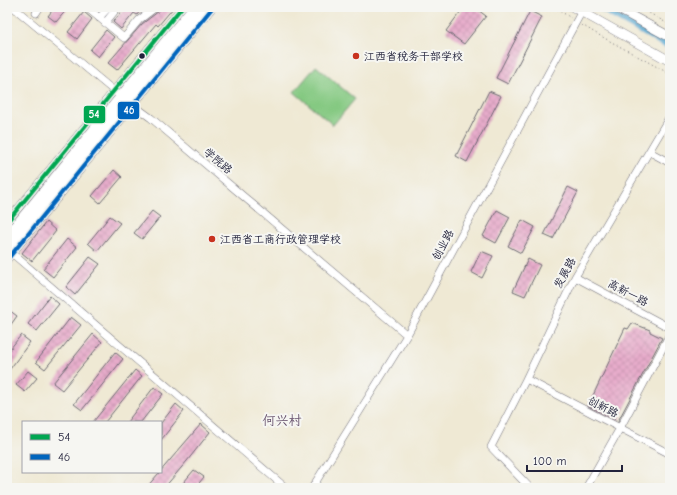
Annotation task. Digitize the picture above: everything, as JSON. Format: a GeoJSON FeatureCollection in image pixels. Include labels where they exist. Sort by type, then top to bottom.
{"type":"FeatureCollection","features":[{"type":"Feature","properties":{"kind":"main road"},"geometry":{"type":"LineString","coordinates":[[9,250],[193,7]]}},
{"type":"Feature","properties":{"kind":"main road"},"geometry":{"type":"LineString","coordinates":[[7,236],[123,98],[203,7]]}},
{"type":"Feature","properties":{"kind":"main road"},"geometry":{"type":"LineString","coordinates":[[573,7],[582,10],[670,61]]}},
{"type":"Feature","properties":{"kind":"main road"},"geometry":{"type":"LineString","coordinates":[[614,7],[670,37]]}},
{"type":"Feature","properties":{"kind":"street","name":"学院路"},"geometry":{"type":"LineString","coordinates":[[12,7],[123,98],[156,123],[407,335]]}},
{"type":"Feature","properties":{"kind":"street"},"geometry":{"type":"LineString","coordinates":[[86,7],[124,38],[138,20],[156,7]]}},
{"type":"Feature","properties":{"kind":"street"},"geometry":{"type":"LineString","coordinates":[[102,20],[109,7]]}},
{"type":"Feature","properties":{"kind":"street"},"geometry":{"type":"LineString","coordinates":[[102,20],[118,7]]}},
{"type":"Feature","properties":{"kind":"street"},"geometry":{"type":"LineString","coordinates":[[123,98],[182,7]]}},
{"type":"Feature","properties":{"kind":"street"},"geometry":{"type":"LineString","coordinates":[[7,222],[123,98],[213,7]]}},
{"type":"Feature","properties":{"kind":"street","name":"创业路"},"geometry":{"type":"LineString","coordinates":[[312,488],[407,335],[582,10]]}},
{"type":"Feature","properties":{"kind":"street","name":"发展路"},"geometry":{"type":"LineString","coordinates":[[530,488],[491,447],[526,379],[575,277],[670,116]]}},
{"type":"Feature","properties":{"kind":"street"},"geometry":{"type":"LineString","coordinates":[[650,152],[670,162]]}},
{"type":"Feature","properties":{"kind":"street"},"geometry":{"type":"LineString","coordinates":[[7,260],[9,250],[286,488]]}},
{"type":"Feature","properties":{"kind":"street","name":"高新一路"},"geometry":{"type":"LineString","coordinates":[[575,277],[670,328]]}},
{"type":"Feature","properties":{"kind":"street"},"geometry":{"type":"LineString","coordinates":[[586,488],[670,334]]}},
{"type":"Feature","properties":{"kind":"street","name":"创新路"},"geometry":{"type":"LineString","coordinates":[[526,379],[670,454]]}},
{"type":"Feature","properties":{"kind":"path"},"geometry":{"type":"LineString","coordinates":[[554,7],[597,34],[670,74]]}},
{"type":"Feature","properties":{"kind":"path"},"geometry":{"type":"LineString","coordinates":[[638,7],[670,25]]}},
{"type":"Feature","properties":{"kind":"green space"},"geometry":{"type":"Polygon","coordinates":[[[316,66],[355,99],[333,125],[294,92],[316,66]]]}},
{"type":"Feature","properties":{"kind":"building"},"geometry":{"type":"Polygon","coordinates":[[[55,7],[69,7],[56,22],[48,16],[55,7]]]}},
{"type":"Feature","properties":{"kind":"building"},"geometry":{"type":"Polygon","coordinates":[[[126,7],[143,7],[137,15],[134,13],[121,29],[113,22],[126,7]]]}},
{"type":"Feature","properties":{"kind":"building"},"geometry":{"type":"Polygon","coordinates":[[[161,7],[174,7],[158,26],[156,24],[117,70],[108,63],[142,24],[159,11],[161,7]]]}},
{"type":"Feature","properties":{"kind":"building"},"geometry":{"type":"Polygon","coordinates":[[[464,7],[474,7],[486,16],[464,44],[446,31],[464,7]]]}},
{"type":"Feature","properties":{"kind":"building"},"geometry":{"type":"Polygon","coordinates":[[[530,11],[542,17],[508,84],[496,78],[530,11]]]}},
{"type":"Feature","properties":{"kind":"building"},"geometry":{"type":"Polygon","coordinates":[[[84,12],[92,19],[77,39],[68,32],[84,12]]]}},
{"type":"Feature","properties":{"kind":"building"},"geometry":{"type":"Polygon","coordinates":[[[106,30],[114,37],[98,57],[90,50],[106,30]]]}},
{"type":"Feature","properties":{"kind":"building"},"geometry":{"type":"Polygon","coordinates":[[[489,91],[501,96],[467,162],[456,156],[489,91]]]}},
{"type":"Feature","properties":{"kind":"building"},"geometry":{"type":"Polygon","coordinates":[[[114,170],[122,177],[100,203],[92,196],[114,170]]]}},
{"type":"Feature","properties":{"kind":"building"},"geometry":{"type":"Polygon","coordinates":[[[568,187],[578,192],[553,239],[544,235],[568,187]]]}},
{"type":"Feature","properties":{"kind":"building"},"geometry":{"type":"Polygon","coordinates":[[[497,210],[510,217],[496,243],[483,236],[497,210]]]}},
{"type":"Feature","properties":{"kind":"building"},"geometry":{"type":"Polygon","coordinates":[[[152,211],[160,217],[142,239],[134,233],[152,211]]]}},
{"type":"Feature","properties":{"kind":"building"},"geometry":{"type":"Polygon","coordinates":[[[110,216],[120,223],[97,251],[88,243],[110,216]]]}},
{"type":"Feature","properties":{"kind":"building"},"geometry":{"type":"Polygon","coordinates":[[[522,220],[535,227],[521,253],[508,246],[522,220]]]}},
{"type":"Feature","properties":{"kind":"building"},"geometry":{"type":"Polygon","coordinates":[[[46,222],[56,231],[32,261],[22,253],[46,222]]]}},
{"type":"Feature","properties":{"kind":"building"},"geometry":{"type":"Polygon","coordinates":[[[67,239],[77,247],[53,277],[43,269],[67,239]]]}},
{"type":"Feature","properties":{"kind":"building"},"geometry":{"type":"Polygon","coordinates":[[[481,251],[493,256],[482,278],[471,272],[481,251]]]}},
{"type":"Feature","properties":{"kind":"building"},"geometry":{"type":"Polygon","coordinates":[[[90,257],[100,264],[75,295],[66,287],[90,257]]]}},
{"type":"Feature","properties":{"kind":"building"},"geometry":{"type":"Polygon","coordinates":[[[528,259],[540,265],[525,296],[513,291],[528,259]]]}},
{"type":"Feature","properties":{"kind":"building"},"geometry":{"type":"Polygon","coordinates":[[[50,296],[59,304],[37,331],[28,324],[50,296]]]}},
{"type":"Feature","properties":{"kind":"building"},"geometry":{"type":"Polygon","coordinates":[[[9,310],[17,316],[7,330],[7,313],[9,310]]]}},
{"type":"Feature","properties":{"kind":"building"},"geometry":{"type":"Polygon","coordinates":[[[71,317],[81,325],[45,369],[36,362],[71,317]]]}},
{"type":"Feature","properties":{"kind":"building"},"geometry":{"type":"Polygon","coordinates":[[[632,323],[650,330],[650,332],[662,338],[618,421],[588,406],[625,328],[628,329],[632,323]]]}},
{"type":"Feature","properties":{"kind":"building"},"geometry":{"type":"Polygon","coordinates":[[[93,334],[102,342],[62,390],[53,383],[93,334]]]}},
{"type":"Feature","properties":{"kind":"building"},"geometry":{"type":"Polygon","coordinates":[[[21,335],[30,342],[7,373],[7,353],[21,335]]]}},
{"type":"Feature","properties":{"kind":"building"},"geometry":{"type":"Polygon","coordinates":[[[115,352],[123,359],[82,410],[74,404],[115,352]]]}},
{"type":"Feature","properties":{"kind":"building"},"geometry":{"type":"Polygon","coordinates":[[[135,370],[142,376],[106,421],[94,421],[135,370]]]}},
{"type":"Feature","properties":{"kind":"building"},"geometry":{"type":"Polygon","coordinates":[[[28,371],[37,378],[25,392],[16,385],[28,371]]]}},
{"type":"Feature","properties":{"kind":"building"},"geometry":{"type":"Polygon","coordinates":[[[154,387],[163,394],[142,421],[128,421],[154,387]]]}},
{"type":"Feature","properties":{"kind":"building"},"geometry":{"type":"Polygon","coordinates":[[[176,404],[184,411],[162,439],[162,422],[176,404]]]}},
{"type":"Feature","properties":{"kind":"building"},"geometry":{"type":"Polygon","coordinates":[[[201,424],[210,432],[164,488],[146,488],[159,473],[162,473],[162,469],[201,424]]]}},
{"type":"Feature","properties":{"kind":"building"},"geometry":{"type":"Polygon","coordinates":[[[194,470],[204,477],[195,488],[179,488],[194,470]]]}},
{"type":"Feature","properties":{"kind":"waterway"},"geometry":{"type":"LineString","coordinates":[[599,7],[670,47]]}},
{"type":"Feature","properties":{"kind":"transit line","name":"54"},"geometry":{"type":"LineString","coordinates":[[7,222],[182,7]]}},
{"type":"Feature","properties":{"kind":"transit line","name":"46"},"geometry":{"type":"LineString","coordinates":[[7,260],[213,7]]}},
{"type":"Feature","properties":{"kind":"place","name":"江西省税务干部学校"},"geometry":{"type":"Point","coordinates":[356,56]}},
{"type":"Feature","properties":{"kind":"place","name":"江西省工商行政管理学校"},"geometry":{"type":"Point","coordinates":[212,239]}},
{"type":"Feature","properties":{"kind":"district","name":"何兴村"},"geometry":{"type":"Point","coordinates":[282,420]}}]}
